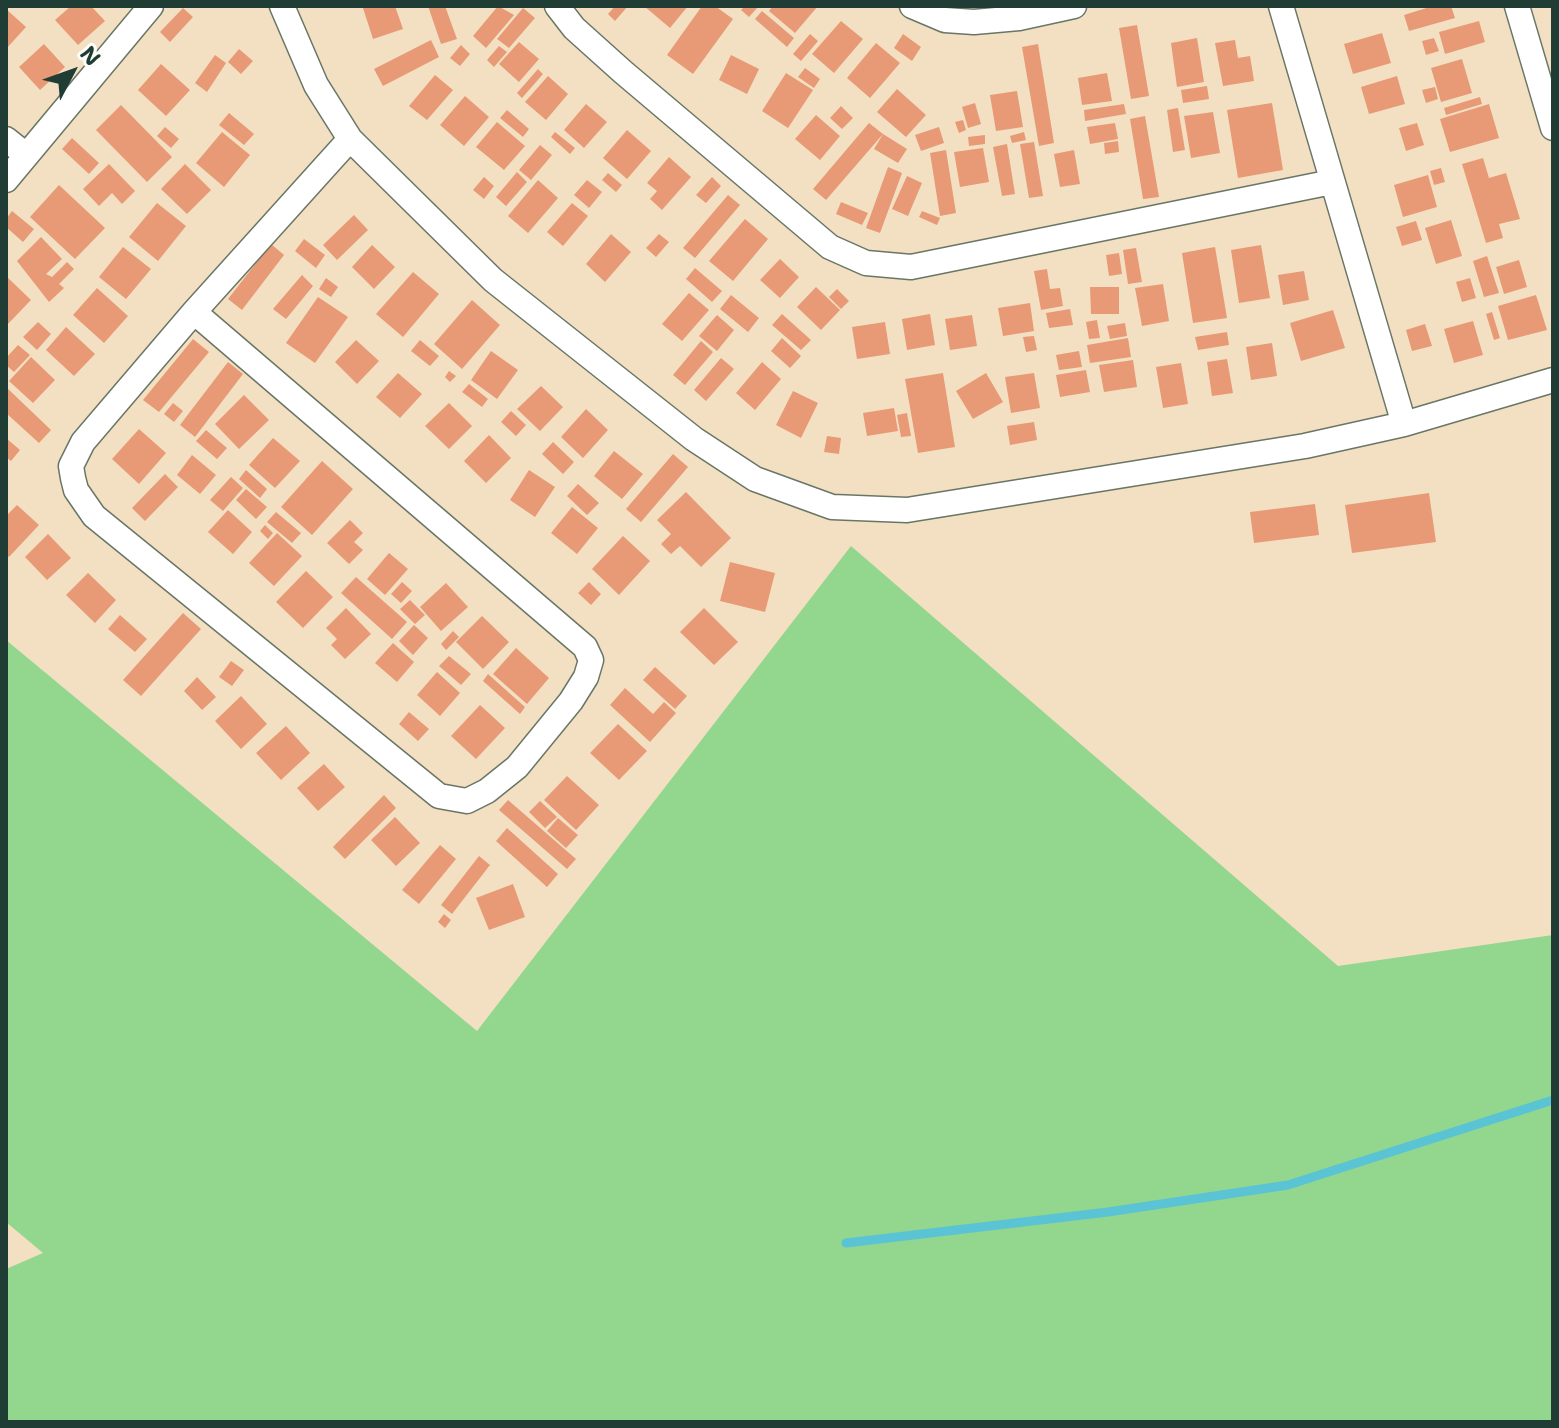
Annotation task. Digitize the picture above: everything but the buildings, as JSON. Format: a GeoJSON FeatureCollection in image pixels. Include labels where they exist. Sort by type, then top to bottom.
{"type":"FeatureCollection","features":[{"type":"Feature","properties":{"kind":"street"},"geometry":{"type":"LineString","coordinates":[[6,180],[151,6]]}},
{"type":"Feature","properties":{"kind":"street"},"geometry":{"type":"LineString","coordinates":[[282,6],[316,85],[350,139],[493,280],[694,439],[755,479],[832,507],[907,510],[1305,446],[1404,424],[1553,380]]}},
{"type":"Feature","properties":{"kind":"street"},"geometry":{"type":"LineString","coordinates":[[557,6],[574,28],[623,72],[830,247],[866,263],[911,267],[1332,182]]}},
{"type":"Feature","properties":{"kind":"street"},"geometry":{"type":"LineString","coordinates":[[912,6],[945,20],[974,22],[1019,18],[1074,6]]}},
{"type":"Feature","properties":{"kind":"street"},"geometry":{"type":"LineString","coordinates":[[1281,6],[1404,424]]}},
{"type":"Feature","properties":{"kind":"street"},"geometry":{"type":"LineString","coordinates":[[1517,6],[1553,128]]}},
{"type":"Feature","properties":{"kind":"street"},"geometry":{"type":"LineString","coordinates":[[6,139],[26,155]]}},
{"type":"Feature","properties":{"kind":"street"},"geometry":{"type":"LineString","coordinates":[[194,312],[585,647],[591,660],[586,677],[571,701],[517,767],[487,791],[467,801],[439,796],[94,516],[76,490],[71,466],[83,442],[194,312],[350,139]]}},
{"type":"Feature","properties":{"kind":"green space"},"geometry":{"type":"Polygon","coordinates":[[[851,546],[1338,966],[1553,935],[1553,1422],[6,1422],[6,1269],[43,1253],[6,1222],[6,640],[477,1031],[851,546]]]}},
{"type":"Feature","properties":{"kind":"waterway"},"geometry":{"type":"LineString","coordinates":[[846,1243],[1108,1212],[1288,1185],[1553,1100]]}}]}
